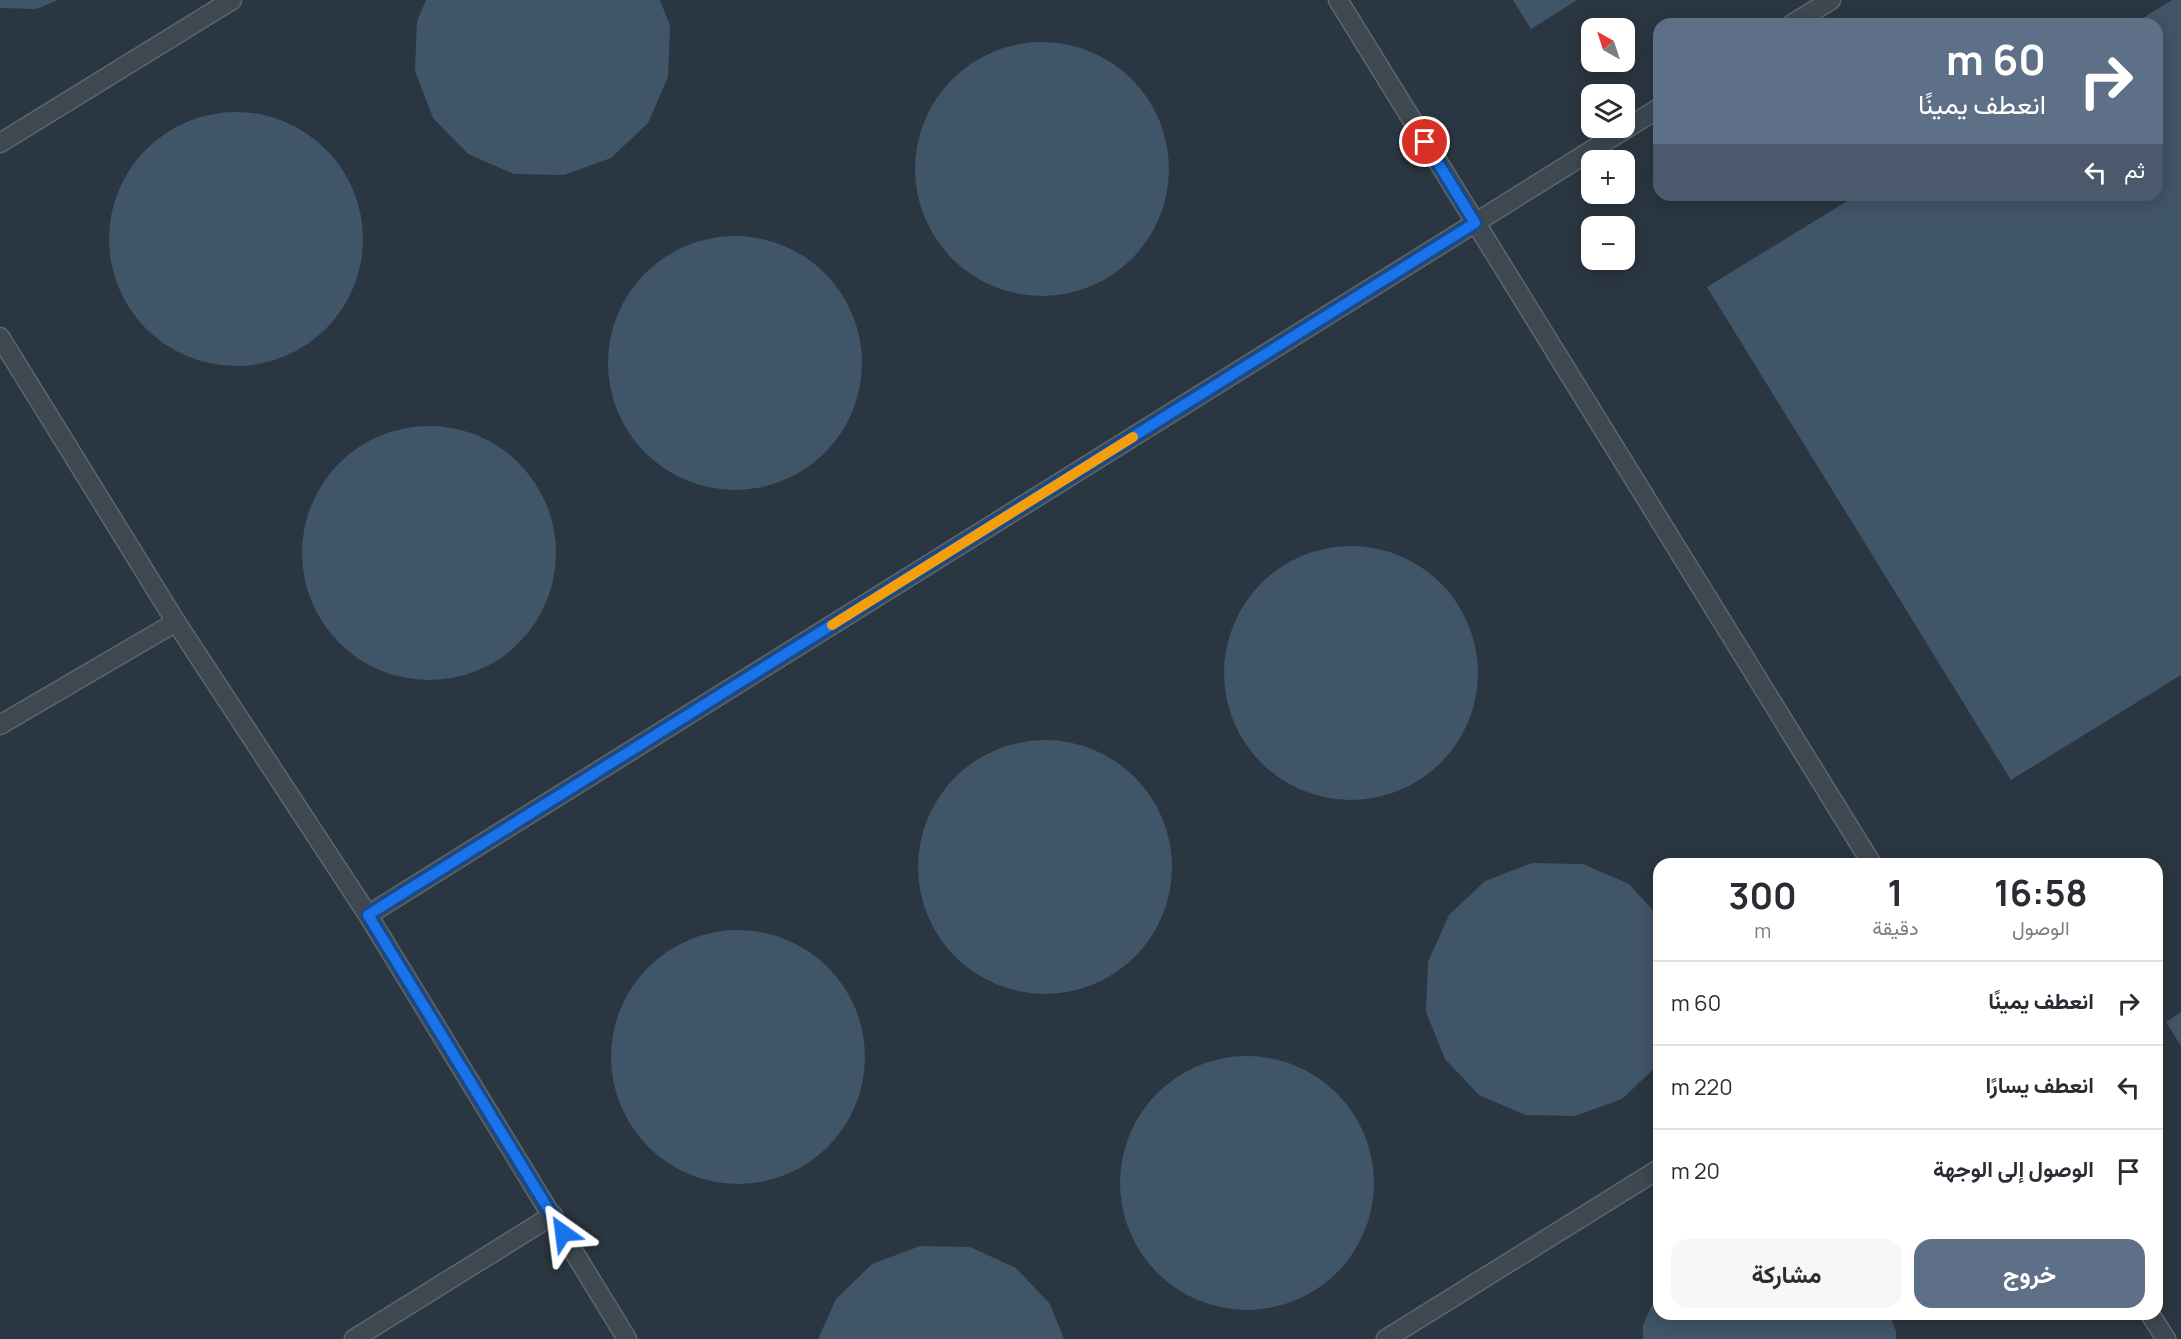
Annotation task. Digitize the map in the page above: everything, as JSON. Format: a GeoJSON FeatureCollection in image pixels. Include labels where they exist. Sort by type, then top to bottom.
{"type":"FeatureCollection","features":[{"type":"Feature","properties":{"kind":"lane"},"geometry":{"type":"LineString","coordinates":[[0,143],[232,0]]}},
{"type":"Feature","properties":{"kind":"lane"},"geometry":{"type":"LineString","coordinates":[[1338,0],[1868,858]]}},
{"type":"Feature","properties":{"kind":"lane"},"geometry":{"type":"LineString","coordinates":[[1802,18],[1831,0]]}},
{"type":"Feature","properties":{"kind":"lane"},"geometry":{"type":"LineString","coordinates":[[368,915],[1653,112]]}},
{"type":"Feature","properties":{"kind":"lane"},"geometry":{"type":"LineString","coordinates":[[0,337],[176,622],[368,915],[627,1339]]}},
{"type":"Feature","properties":{"kind":"lane"},"geometry":{"type":"LineString","coordinates":[[0,725],[176,622]]}},
{"type":"Feature","properties":{"kind":"lane"},"geometry":{"type":"LineString","coordinates":[[1386,1339],[1653,1172]]}},
{"type":"Feature","properties":{"kind":"lane"},"geometry":{"type":"LineString","coordinates":[[354,1339],[553,1215]]}},
{"type":"Feature","properties":{"kind":"lane"},"geometry":{"type":"LineString","coordinates":[[2154,1320],[2166,1339]]}},
{"type":"Feature","properties":{"kind":"water"},"geometry":{"type":"Polygon","coordinates":[[[0,0],[58,0],[36,9],[0,8],[0,0]]]}},
{"type":"Feature","properties":{"kind":"water"},"geometry":{"type":"Polygon","coordinates":[[[426,0],[660,0],[670,26],[668,77],[648,123],[611,158],[564,175],[514,174],[468,154],[433,118],[415,71],[417,21],[426,0]]]}},
{"type":"Feature","properties":{"kind":"water"},"geometry":{"type":"Polygon","coordinates":[[[1513,0],[1577,0],[1531,29],[1513,0]]]}},
{"type":"Feature","properties":{"kind":"water"},"geometry":{"type":"Polygon","coordinates":[[[2172,0],[2181,0],[2181,675],[2011,780],[1707,287],[1847,201],[2163,201],[2163,18],[2143,18],[2172,0]]]}},
{"type":"Feature","properties":{"kind":"water"},"geometry":{"type":"Polygon","coordinates":[[[1030,42],[1054,42],[1079,47],[1102,57],[1132,79],[1148,98],[1164,132],[1169,169],[1164,206],[1148,240],[1132,259],[1113,275],[1079,291],[1054,296],[1030,296],[1005,291],[982,281],[961,267],[944,250],[930,229],[920,206],[915,181],[915,157],[920,132],[930,109],[944,88],[961,71],[982,57],[1005,47],[1030,42]]]}},
{"type":"Feature","properties":{"kind":"water"},"geometry":{"type":"Polygon","coordinates":[[[224,112],[248,112],[285,121],[307,133],[326,149],[342,168],[354,190],[361,214],[363,239],[361,264],[354,288],[342,310],[326,329],[307,345],[285,357],[248,366],[224,366],[187,357],[165,345],[138,320],[118,288],[114,276],[109,251],[109,227],[118,190],[130,168],[155,141],[187,121],[199,117],[224,112]]]}},
{"type":"Feature","properties":{"kind":"water"},"geometry":{"type":"Polygon","coordinates":[[[723,236],[747,236],[772,241],[795,251],[825,273],[841,292],[857,326],[862,363],[857,400],[841,434],[825,453],[806,469],[772,485],[747,490],[723,490],[698,485],[675,475],[654,461],[637,444],[623,423],[613,400],[608,375],[608,351],[613,326],[623,303],[637,282],[654,265],[675,251],[698,241],[723,236]]]}},
{"type":"Feature","properties":{"kind":"water"},"geometry":{"type":"Polygon","coordinates":[[[417,426],[441,426],[478,435],[500,447],[519,463],[535,482],[547,504],[554,528],[556,553],[554,578],[547,602],[535,624],[519,643],[500,659],[478,671],[441,680],[417,680],[380,671],[358,659],[331,634],[311,602],[307,590],[302,565],[302,541],[311,504],[323,482],[348,455],[380,435],[392,431],[417,426]]]}},
{"type":"Feature","properties":{"kind":"water"},"geometry":{"type":"Polygon","coordinates":[[[1339,546],[1363,546],[1400,555],[1422,567],[1441,583],[1457,602],[1469,624],[1476,648],[1478,673],[1476,698],[1469,722],[1457,744],[1441,763],[1422,779],[1400,791],[1363,800],[1339,800],[1302,791],[1280,779],[1253,754],[1233,722],[1229,710],[1224,685],[1224,661],[1233,624],[1245,602],[1270,575],[1302,555],[1314,551],[1339,546]]]}},
{"type":"Feature","properties":{"kind":"water"},"geometry":{"type":"Polygon","coordinates":[[[1033,740],[1057,740],[1082,745],[1105,755],[1135,777],[1151,796],[1167,830],[1172,867],[1167,904],[1151,938],[1135,957],[1116,973],[1082,989],[1057,994],[1033,994],[1008,989],[985,979],[964,965],[947,948],[933,927],[923,904],[918,879],[918,855],[923,830],[933,807],[947,786],[964,769],[985,755],[1008,745],[1033,740]]]}},
{"type":"Feature","properties":{"kind":"water"},"geometry":{"type":"Polygon","coordinates":[[[1532,863],[1583,864],[1629,884],[1653,910],[1653,1070],[1622,1099],[1575,1116],[1525,1115],[1479,1095],[1445,1059],[1426,1012],[1428,962],[1449,915],[1485,881],[1532,863]]]}},
{"type":"Feature","properties":{"kind":"water"},"geometry":{"type":"Polygon","coordinates":[[[726,930],[750,930],[787,939],[809,951],[828,967],[844,986],[856,1008],[863,1032],[865,1057],[863,1082],[856,1106],[844,1128],[828,1147],[809,1163],[787,1175],[750,1184],[726,1184],[689,1175],[667,1163],[640,1138],[620,1106],[616,1094],[611,1069],[611,1045],[620,1008],[632,986],[657,959],[689,939],[701,935],[726,930]]]}},
{"type":"Feature","properties":{"kind":"water"},"geometry":{"type":"Polygon","coordinates":[[[2181,1012],[2181,1046],[2166,1022],[2181,1012]]]}},
{"type":"Feature","properties":{"kind":"water"},"geometry":{"type":"Polygon","coordinates":[[[1235,1056],[1259,1056],[1296,1065],[1318,1077],[1337,1093],[1353,1112],[1365,1134],[1372,1158],[1374,1183],[1372,1208],[1365,1232],[1353,1254],[1337,1273],[1318,1289],[1296,1301],[1259,1310],[1235,1310],[1198,1301],[1176,1289],[1149,1264],[1129,1232],[1125,1220],[1120,1195],[1120,1171],[1129,1134],[1141,1112],[1166,1085],[1198,1065],[1210,1061],[1235,1056]]]}},
{"type":"Feature","properties":{"kind":"water"},"geometry":{"type":"Polygon","coordinates":[[[920,1246],[970,1247],[1016,1268],[1050,1304],[1064,1339],[818,1339],[836,1299],[872,1264],[920,1246]]]}},
{"type":"Feature","properties":{"kind":"water"},"geometry":{"type":"Polygon","coordinates":[[[1653,1302],[1653,1320],[1891,1320],[1896,1331],[1896,1339],[1643,1339],[1643,1325],[1653,1302]]]}},
{"type":"Feature","properties":{"kind":"slow traffic"},"geometry":{"type":"LineString","coordinates":[[832,625],[1133,437]]}},
{"type":"Feature","properties":{"kind":"route"},"geometry":{"type":"LineString","coordinates":[[563,1233],[368,915],[1475,223],[1425,142]]}}]}
